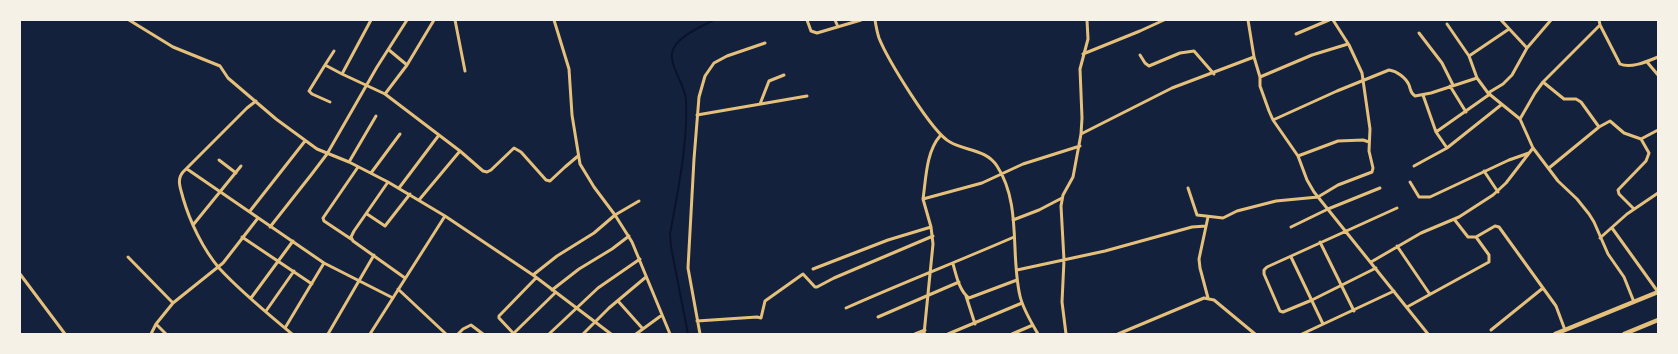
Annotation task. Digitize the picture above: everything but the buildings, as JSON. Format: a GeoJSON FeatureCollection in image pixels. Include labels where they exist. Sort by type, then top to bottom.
{"type":"FeatureCollection","features":[{"type":"Feature","properties":{"kind":"main road"},"geometry":{"type":"LineString","coordinates":[[1555,334],[1658,292]]}},
{"type":"Feature","properties":{"kind":"main road"},"geometry":{"type":"LineString","coordinates":[[1624,334],[1658,320]]}},
{"type":"Feature","properties":{"kind":"street"},"geometry":{"type":"LineString","coordinates":[[129,20],[173,47],[220,66],[228,78],[276,119],[305,141],[327,154],[349,162],[388,182],[445,216],[532,275],[611,334]]}},
{"type":"Feature","properties":{"kind":"street"},"geometry":{"type":"LineString","coordinates":[[342,74],[371,20]]}},
{"type":"Feature","properties":{"kind":"street"},"geometry":{"type":"LineString","coordinates":[[270,226],[312,175],[327,154],[366,86],[407,20]]}},
{"type":"Feature","properties":{"kind":"street"},"geometry":{"type":"LineString","coordinates":[[385,94],[407,65],[434,20]]}},
{"type":"Feature","properties":{"kind":"street"},"geometry":{"type":"LineString","coordinates":[[455,20],[465,72]]}},
{"type":"Feature","properties":{"kind":"street"},"geometry":{"type":"LineString","coordinates":[[554,20],[569,68],[570,101],[578,156],[583,170],[629,236],[670,334]]}},
{"type":"Feature","properties":{"kind":"street"},"geometry":{"type":"LineString","coordinates":[[807,20],[810,29],[814,32],[861,20]]}},
{"type":"Feature","properties":{"kind":"street"},"geometry":{"type":"LineString","coordinates":[[835,20],[838,27]]}},
{"type":"Feature","properties":{"kind":"street"},"geometry":{"type":"LineString","coordinates":[[875,20],[879,38],[893,64],[915,101],[940,136],[950,143],[988,156],[994,161],[1002,175],[1012,206],[1017,280],[1022,303],[1038,334]]}},
{"type":"Feature","properties":{"kind":"street"},"geometry":{"type":"LineString","coordinates":[[1066,334],[1062,302],[1064,260],[1061,211],[1062,198],[1073,176],[1080,146],[1082,118],[1080,69],[1088,39],[1088,20]]}},
{"type":"Feature","properties":{"kind":"street"},"geometry":{"type":"LineString","coordinates":[[1083,54],[1164,20]]}},
{"type":"Feature","properties":{"kind":"street"},"geometry":{"type":"LineString","coordinates":[[1248,20],[1254,57],[1260,77],[1260,86],[1272,120],[1298,156],[1307,180],[1318,197],[1428,334]]}},
{"type":"Feature","properties":{"kind":"street"},"geometry":{"type":"LineString","coordinates":[[1296,34],[1329,20]]}},
{"type":"Feature","properties":{"kind":"street"},"geometry":{"type":"LineString","coordinates":[[1188,188],[1197,215],[1223,218],[1237,211],[1276,200],[1318,197],[1338,185],[1372,172],[1373,168],[1369,155],[1370,129],[1363,81],[1359,66],[1348,44],[1333,20]]}},
{"type":"Feature","properties":{"kind":"street"},"geometry":{"type":"LineString","coordinates":[[1501,20],[1527,48]]}},
{"type":"Feature","properties":{"kind":"street"},"geometry":{"type":"LineString","coordinates":[[1436,132],[1466,112],[1489,93],[1503,84],[1512,75],[1527,48],[1551,20]]}},
{"type":"Feature","properties":{"kind":"street"},"geometry":{"type":"LineString","coordinates":[[1599,20],[1600,25],[1620,64],[1625,66],[1647,62],[1658,57]]}},
{"type":"Feature","properties":{"kind":"street"},"geometry":{"type":"LineString","coordinates":[[1447,24],[1469,56],[1477,78],[1489,93],[1520,119],[1533,148],[1558,181],[1577,199],[1589,214],[1608,254],[1624,277],[1634,302]]}},
{"type":"Feature","properties":{"kind":"street"},"geometry":{"type":"LineString","coordinates":[[1520,119],[1543,82],[1600,25]]}},
{"type":"Feature","properties":{"kind":"street"},"geometry":{"type":"LineString","coordinates":[[1469,56],[1509,29]]}},
{"type":"Feature","properties":{"kind":"street"},"geometry":{"type":"LineString","coordinates":[[1420,32],[1438,58],[1466,112]]}},
{"type":"Feature","properties":{"kind":"street"},"geometry":{"type":"LineString","coordinates":[[700,334],[696,321],[689,280],[688,256],[697,115],[702,85],[709,69],[714,63],[727,56],[765,43]]}},
{"type":"Feature","properties":{"kind":"street"},"geometry":{"type":"LineString","coordinates":[[1260,77],[1312,55],[1348,44]]}},
{"type":"Feature","properties":{"kind":"street"},"geometry":{"type":"LineString","coordinates":[[389,50],[407,65]]}},
{"type":"Feature","properties":{"kind":"street"},"geometry":{"type":"LineString","coordinates":[[330,102],[312,94],[309,91],[334,51]]}},
{"type":"Feature","properties":{"kind":"street"},"geometry":{"type":"LineString","coordinates":[[1140,54],[1145,63],[1149,66],[1180,53],[1194,51],[1214,74]]}},
{"type":"Feature","properties":{"kind":"street"},"geometry":{"type":"LineString","coordinates":[[1081,134],[1172,88],[1214,74],[1254,57]]}},
{"type":"Feature","properties":{"kind":"street"},"geometry":{"type":"LineString","coordinates":[[1647,62],[1658,75]]}},
{"type":"Feature","properties":{"kind":"street"},"geometry":{"type":"LineString","coordinates":[[325,66],[385,94],[485,172],[497,164],[512,149],[516,149],[548,181],[553,179],[565,166],[578,156]]}},
{"type":"Feature","properties":{"kind":"street"},"geometry":{"type":"LineString","coordinates":[[1272,120],[1389,70],[1398,73],[1407,82],[1413,95],[1423,95],[1477,78]]}},
{"type":"Feature","properties":{"kind":"street"},"geometry":{"type":"LineString","coordinates":[[760,104],[769,81],[784,75]]}},
{"type":"Feature","properties":{"kind":"street"},"geometry":{"type":"LineString","coordinates":[[1543,82],[1564,98],[1576,99],[1581,102],[1599,127]]}},
{"type":"Feature","properties":{"kind":"street"},"geometry":{"type":"LineString","coordinates":[[1423,95],[1436,132],[1446,148]]}},
{"type":"Feature","properties":{"kind":"street"},"geometry":{"type":"LineString","coordinates":[[697,115],[807,96]]}},
{"type":"Feature","properties":{"kind":"street"},"geometry":{"type":"LineString","coordinates":[[256,101],[247,108],[180,176],[179,182],[188,217],[219,267],[251,298],[292,334]]}},
{"type":"Feature","properties":{"kind":"street"},"geometry":{"type":"LineString","coordinates":[[1414,166],[1446,148],[1502,105]]}},
{"type":"Feature","properties":{"kind":"street"},"geometry":{"type":"LineString","coordinates":[[349,162],[376,116]]}},
{"type":"Feature","properties":{"kind":"street"},"geometry":{"type":"LineString","coordinates":[[1549,168],[1599,127],[1610,121],[1624,133],[1641,139],[1648,148],[1649,157],[1618,190],[1619,194],[1634,209]]}},
{"type":"Feature","properties":{"kind":"street"},"geometry":{"type":"LineString","coordinates":[[1641,139],[1658,130]]}},
{"type":"Feature","properties":{"kind":"street"},"geometry":{"type":"LineString","coordinates":[[370,174],[400,134]]}},
{"type":"Feature","properties":{"kind":"street"},"geometry":{"type":"LineString","coordinates":[[399,188],[439,135]]}},
{"type":"Feature","properties":{"kind":"street"},"geometry":{"type":"LineString","coordinates":[[915,334],[924,332],[931,272],[933,236],[923,200],[932,150],[935,142],[940,136]]}},
{"type":"Feature","properties":{"kind":"street"},"geometry":{"type":"LineString","coordinates":[[1298,156],[1338,141],[1363,140],[1369,142]]}},
{"type":"Feature","properties":{"kind":"street"},"geometry":{"type":"LineString","coordinates":[[250,211],[305,141]]}},
{"type":"Feature","properties":{"kind":"street"},"geometry":{"type":"LineString","coordinates":[[923,200],[972,186],[1002,175],[1023,164],[1080,146]]}},
{"type":"Feature","properties":{"kind":"street"},"geometry":{"type":"LineString","coordinates":[[1371,262],[1397,246],[1454,219],[1498,192],[1533,148]]}},
{"type":"Feature","properties":{"kind":"street"},"geometry":{"type":"LineString","coordinates":[[419,200],[460,151]]}},
{"type":"Feature","properties":{"kind":"street"},"geometry":{"type":"LineString","coordinates":[[1410,182],[1419,197],[1430,197],[1484,171],[1529,153]]}},
{"type":"Feature","properties":{"kind":"street"},"geometry":{"type":"LineString","coordinates":[[219,160],[236,173]]}},
{"type":"Feature","properties":{"kind":"street"},"geometry":{"type":"LineString","coordinates":[[193,225],[241,166]]}},
{"type":"Feature","properties":{"kind":"street"},"geometry":{"type":"LineString","coordinates":[[358,167],[322,218],[324,221],[352,239],[405,278]]}},
{"type":"Feature","properties":{"kind":"street"},"geometry":{"type":"LineString","coordinates":[[187,169],[324,263],[393,298]]}},
{"type":"Feature","properties":{"kind":"street"},"geometry":{"type":"LineString","coordinates":[[1484,171],[1498,192]]}},
{"type":"Feature","properties":{"kind":"street"},"geometry":{"type":"LineString","coordinates":[[352,239],[352,234],[388,182]]}},
{"type":"Feature","properties":{"kind":"street"},"geometry":{"type":"LineString","coordinates":[[1291,227],[1328,209],[1380,188]]}},
{"type":"Feature","properties":{"kind":"street"},"geometry":{"type":"LineString","coordinates":[[1600,238],[1634,209],[1658,193]]}},
{"type":"Feature","properties":{"kind":"street"},"geometry":{"type":"LineString","coordinates":[[367,214],[385,226],[410,194]]}},
{"type":"Feature","properties":{"kind":"street"},"geometry":{"type":"LineString","coordinates":[[1013,220],[1062,198]]}},
{"type":"Feature","properties":{"kind":"street"},"geometry":{"type":"LineString","coordinates":[[532,275],[557,256],[594,233],[615,215],[639,201]]}},
{"type":"Feature","properties":{"kind":"street"},"geometry":{"type":"LineString","coordinates":[[1376,268],[1286,312],[1280,311],[1264,274],[1264,270],[1267,267],[1291,257],[1345,230],[1397,208]]}},
{"type":"Feature","properties":{"kind":"street"},"geometry":{"type":"LineString","coordinates":[[370,334],[445,216]]}},
{"type":"Feature","properties":{"kind":"street"},"geometry":{"type":"LineString","coordinates":[[1208,217],[1199,259],[1208,298]]}},
{"type":"Feature","properties":{"kind":"street"},"geometry":{"type":"LineString","coordinates":[[151,334],[156,324],[173,303],[219,267],[258,218]]}},
{"type":"Feature","properties":{"kind":"street"},"geometry":{"type":"LineString","coordinates":[[1454,219],[1468,236],[1476,236],[1495,226],[1499,226],[1556,306],[1565,330]]}},
{"type":"Feature","properties":{"kind":"street"},"geometry":{"type":"LineString","coordinates":[[1017,270],[1105,251],[1179,230],[1206,226]]}},
{"type":"Feature","properties":{"kind":"street"},"geometry":{"type":"LineString","coordinates":[[813,269],[888,240],[931,227]]}},
{"type":"Feature","properties":{"kind":"street"},"geometry":{"type":"LineString","coordinates":[[1612,228],[1658,292]]}},
{"type":"Feature","properties":{"kind":"street"},"geometry":{"type":"LineString","coordinates":[[552,290],[579,270],[612,250],[629,236]]}},
{"type":"Feature","properties":{"kind":"street"},"geometry":{"type":"LineString","coordinates":[[696,321],[761,318],[766,301],[803,274],[815,287],[817,287],[834,278],[933,236]]}},
{"type":"Feature","properties":{"kind":"street"},"geometry":{"type":"LineString","coordinates":[[1407,307],[1489,262],[1489,255],[1476,236]]}},
{"type":"Feature","properties":{"kind":"street"},"geometry":{"type":"LineString","coordinates":[[242,237],[312,284]]}},
{"type":"Feature","properties":{"kind":"street"},"geometry":{"type":"LineString","coordinates":[[846,308],[890,288],[953,264],[1014,237]]}},
{"type":"Feature","properties":{"kind":"street"},"geometry":{"type":"LineString","coordinates":[[251,298],[293,241]]}},
{"type":"Feature","properties":{"kind":"street"},"geometry":{"type":"LineString","coordinates":[[1320,242],[1340,286],[1354,311]]}},
{"type":"Feature","properties":{"kind":"street"},"geometry":{"type":"LineString","coordinates":[[1397,246],[1429,294]]}},
{"type":"Feature","properties":{"kind":"street"},"geometry":{"type":"LineString","coordinates":[[328,334],[374,255]]}},
{"type":"Feature","properties":{"kind":"street"},"geometry":{"type":"LineString","coordinates":[[128,257],[173,303]]}},
{"type":"Feature","properties":{"kind":"street"},"geometry":{"type":"LineString","coordinates":[[1291,257],[1323,324]]}},
{"type":"Feature","properties":{"kind":"street"},"geometry":{"type":"LineString","coordinates":[[548,334],[598,288],[640,260]]}},
{"type":"Feature","properties":{"kind":"street"},"geometry":{"type":"LineString","coordinates":[[285,328],[324,263]]}},
{"type":"Feature","properties":{"kind":"street"},"geometry":{"type":"LineString","coordinates":[[953,264],[975,324]]}},
{"type":"Feature","properties":{"kind":"street"},"geometry":{"type":"LineString","coordinates":[[266,311],[294,271]]}},
{"type":"Feature","properties":{"kind":"street"},"geometry":{"type":"LineString","coordinates":[[20,276],[65,334]]}},
{"type":"Feature","properties":{"kind":"street"},"geometry":{"type":"LineString","coordinates":[[583,334],[646,277]]}},
{"type":"Feature","properties":{"kind":"street"},"geometry":{"type":"LineString","coordinates":[[536,278],[498,316],[500,320],[514,333],[555,293]]}},
{"type":"Feature","properties":{"kind":"street"},"geometry":{"type":"LineString","coordinates":[[966,296],[972,297],[1017,280]]}},
{"type":"Feature","properties":{"kind":"street"},"geometry":{"type":"LineString","coordinates":[[878,317],[959,282]]}},
{"type":"Feature","properties":{"kind":"street"},"geometry":{"type":"LineString","coordinates":[[1491,330],[1543,288]]}},
{"type":"Feature","properties":{"kind":"street"},"geometry":{"type":"LineString","coordinates":[[398,290],[446,334]]}},
{"type":"Feature","properties":{"kind":"street"},"geometry":{"type":"LineString","coordinates":[[1302,334],[1394,291]]}},
{"type":"Feature","properties":{"kind":"street"},"geometry":{"type":"LineString","coordinates":[[1118,334],[1204,298],[1214,300],[1255,334]]}},
{"type":"Feature","properties":{"kind":"street"},"geometry":{"type":"LineString","coordinates":[[618,301],[643,329]]}},
{"type":"Feature","properties":{"kind":"street"},"geometry":{"type":"LineString","coordinates":[[948,334],[975,324],[1022,303]]}},
{"type":"Feature","properties":{"kind":"street"},"geometry":{"type":"LineString","coordinates":[[636,334],[662,315]]}},
{"type":"Feature","properties":{"kind":"street"},"geometry":{"type":"LineString","coordinates":[[156,324],[166,334]]}},
{"type":"Feature","properties":{"kind":"street"},"geometry":{"type":"LineString","coordinates":[[458,334],[470,325],[483,334]]}},
{"type":"Feature","properties":{"kind":"street"},"geometry":{"type":"LineString","coordinates":[[1012,334],[1033,326]]}},
{"type":"Feature","properties":{"kind":"waterway"},"geometry":{"type":"LineString","coordinates":[[688,334],[671,247],[670,234],[682,167],[686,117],[685,94],[673,64],[672,53],[678,42],[689,33],[714,20]]}}]}
